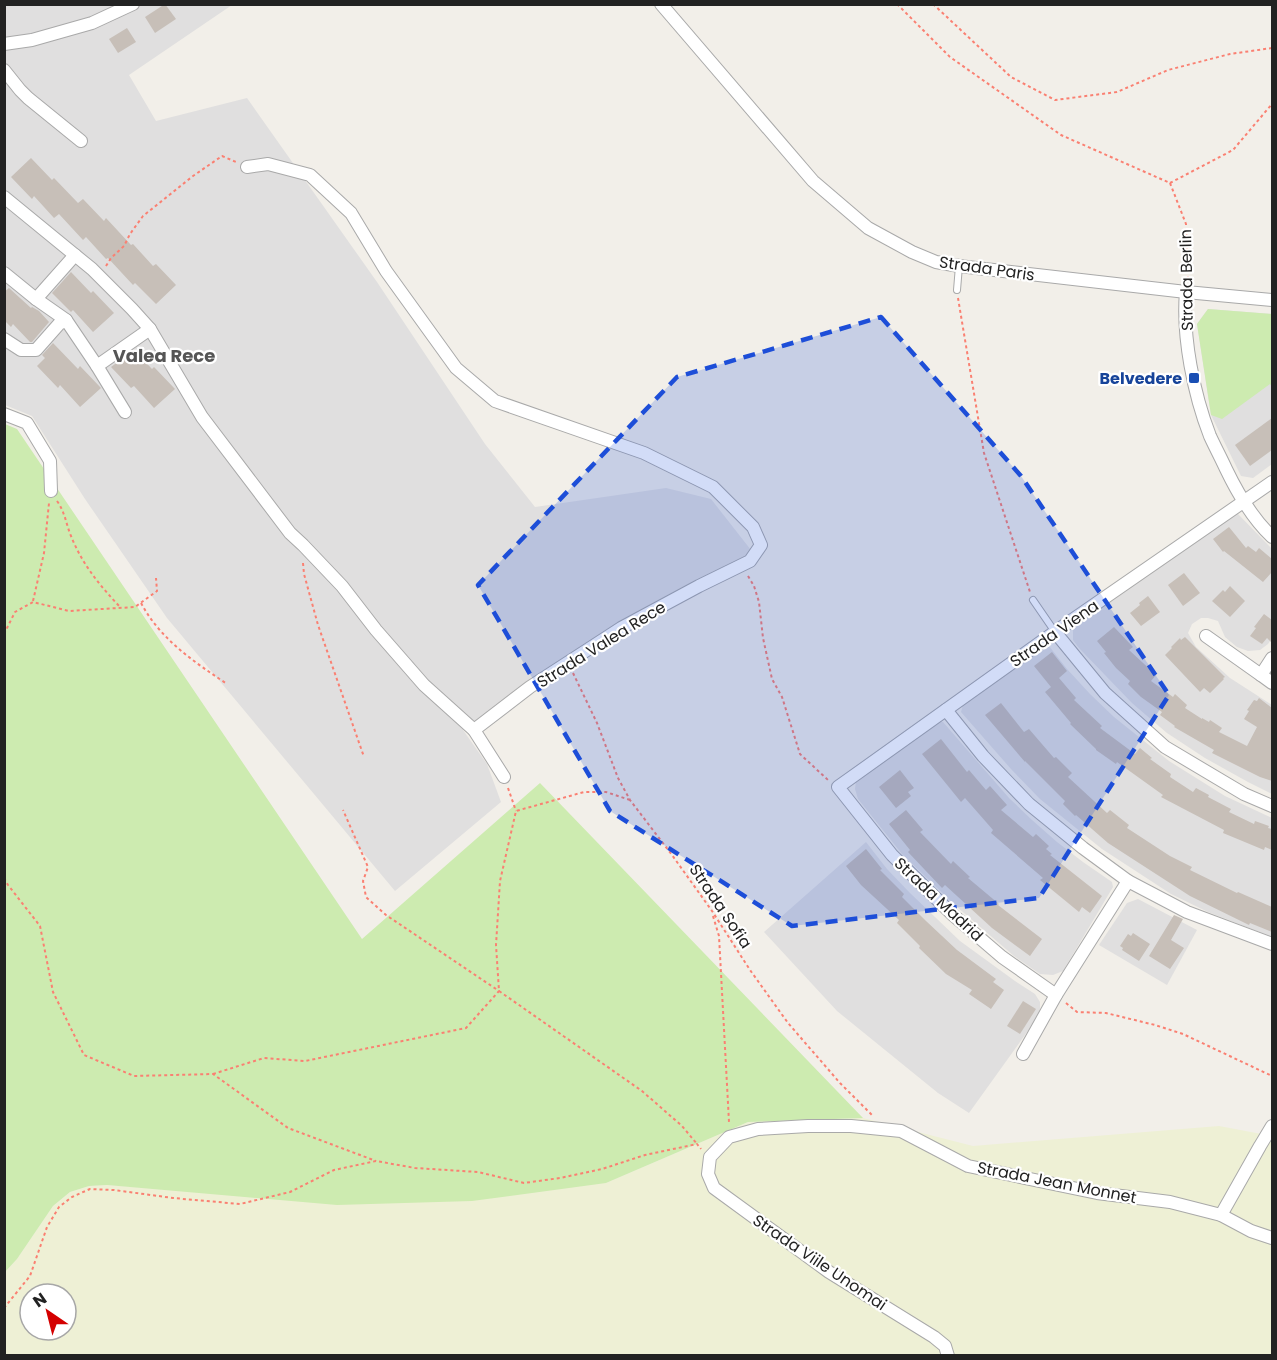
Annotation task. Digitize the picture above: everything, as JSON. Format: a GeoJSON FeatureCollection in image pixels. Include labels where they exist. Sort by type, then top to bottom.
{"type":"FeatureCollection","features":[{"type":"Feature","properties":{"kind":"street"},"geometry":{"type":"LineString","coordinates":[[4,44],[32,40],[92,23],[133,4]]}},
{"type":"Feature","properties":{"kind":"street","name":"Strada Paris"},"geometry":{"type":"LineString","coordinates":[[661,4],[813,181],[868,228],[912,252],[936,262],[959,266],[1272,300]]}},
{"type":"Feature","properties":{"kind":"street"},"geometry":{"type":"LineString","coordinates":[[4,70],[28,98],[81,141]]}},
{"type":"Feature","properties":{"kind":"street"},"geometry":{"type":"LineString","coordinates":[[247,167],[268,164],[310,175],[351,213],[386,271],[456,368],[495,401],[645,453],[713,487],[753,527],[761,545],[750,561],[738,567]]}},
{"type":"Feature","properties":{"kind":"street"},"geometry":{"type":"LineString","coordinates":[[4,197],[99,276],[150,329],[202,417],[290,533],[342,586],[376,630],[424,685],[474,730],[504,777]]}},
{"type":"Feature","properties":{"kind":"street"},"geometry":{"type":"LineString","coordinates":[[36,299],[75,255]]}},
{"type":"Feature","properties":{"kind":"street"},"geometry":{"type":"LineString","coordinates":[[4,273],[66,320],[125,412]]}},
{"type":"Feature","properties":{"kind":"street","name":"Strada Berlin"},"geometry":{"type":"LineString","coordinates":[[1186,292],[1189,355],[1210,436],[1236,490],[1272,537]]}},
{"type":"Feature","properties":{"kind":"street"},"geometry":{"type":"LineString","coordinates":[[4,339],[21,350],[36,350],[59,324],[66,320]]}},
{"type":"Feature","properties":{"kind":"street"},"geometry":{"type":"LineString","coordinates":[[97,366],[150,329]]}},
{"type":"Feature","properties":{"kind":"street"},"geometry":{"type":"LineString","coordinates":[[4,414],[27,423],[50,460],[51,491]]}},
{"type":"Feature","properties":{"kind":"street","name":"Strada Viena"},"geometry":{"type":"LineString","coordinates":[[838,787],[1055,632],[1272,482]]}},
{"type":"Feature","properties":{"kind":"street","name":"Strada Valea Rece"},"geometry":{"type":"LineString","coordinates":[[474,730],[530,687],[621,628],[699,585],[738,567]]}},
{"type":"Feature","properties":{"kind":"street"},"geometry":{"type":"LineString","coordinates":[[1055,632],[1105,693],[1165,747],[1244,794],[1272,806]]}},
{"type":"Feature","properties":{"kind":"street"},"geometry":{"type":"LineString","coordinates":[[1206,636],[1272,683]]}},
{"type":"Feature","properties":{"kind":"street"},"geometry":{"type":"LineString","coordinates":[[1261,675],[1272,658]]}},
{"type":"Feature","properties":{"kind":"street"},"geometry":{"type":"LineString","coordinates":[[946,710],[983,756],[1029,804],[1128,882],[1187,912],[1272,944]]}},
{"type":"Feature","properties":{"kind":"street","name":"Strada Madrid"},"geometry":{"type":"LineString","coordinates":[[838,787],[892,855],[953,915],[1002,957],[1056,995]]}},
{"type":"Feature","properties":{"kind":"street"},"geometry":{"type":"LineString","coordinates":[[1023,1054],[1056,995],[1128,882]]}},
{"type":"Feature","properties":{"kind":"street","name":"Strada Jean Monnet"},"geometry":{"type":"LineString","coordinates":[[729,1137],[758,1129],[808,1126],[851,1126],[900,1131],[968,1166],[1097,1192],[1170,1202],[1221,1215],[1251,1231],[1272,1238]]}},
{"type":"Feature","properties":{"kind":"street"},"geometry":{"type":"LineString","coordinates":[[1221,1215],[1272,1126]]}},
{"type":"Feature","properties":{"kind":"street"},"geometry":{"type":"LineString","coordinates":[[710,1157],[729,1137]]}},
{"type":"Feature","properties":{"kind":"street","name":"Strada Viile Unomai"},"geometry":{"type":"LineString","coordinates":[[710,1157],[708,1174],[714,1188],[829,1272],[934,1337],[945,1346],[948,1356]]}},
{"type":"Feature","properties":{"kind":"lane"},"geometry":{"type":"LineString","coordinates":[[957,290],[959,266]]}},
{"type":"Feature","properties":{"kind":"lane"},"geometry":{"type":"LineString","coordinates":[[1033,600],[1055,632]]}},
{"type":"Feature","properties":{"kind":"path"},"geometry":{"type":"LineString","coordinates":[[897,4],[950,57],[1061,135],[1170,183],[1233,150],[1272,104]]}},
{"type":"Feature","properties":{"kind":"path"},"geometry":{"type":"LineString","coordinates":[[933,4],[1011,77],[1055,100],[1117,92],[1168,70],[1230,54],[1272,48]]}},
{"type":"Feature","properties":{"kind":"path"},"geometry":{"type":"LineString","coordinates":[[99,276],[111,258],[124,246],[143,216],[193,176],[222,156],[247,167]]}},
{"type":"Feature","properties":{"kind":"path","name":"Strada Berlin"},"geometry":{"type":"LineString","coordinates":[[1170,183],[1186,224],[1188,280],[1186,292]]}},
{"type":"Feature","properties":{"kind":"path"},"geometry":{"type":"LineString","coordinates":[[957,290],[984,453],[1033,600]]}},
{"type":"Feature","properties":{"kind":"path"},"geometry":{"type":"LineString","coordinates":[[33,602],[44,553],[51,491]]}},
{"type":"Feature","properties":{"kind":"path"},"geometry":{"type":"LineString","coordinates":[[51,491],[63,509],[70,535],[87,568],[101,587],[122,608]]}},
{"type":"Feature","properties":{"kind":"path"},"geometry":{"type":"LineString","coordinates":[[308,550],[303,558],[303,574],[318,625],[364,758]]}},
{"type":"Feature","properties":{"kind":"path"},"geometry":{"type":"LineString","coordinates":[[738,567],[754,586],[759,602],[763,638],[772,678],[782,697],[800,754],[838,787]]}},
{"type":"Feature","properties":{"kind":"path"},"geometry":{"type":"LineString","coordinates":[[4,634],[15,612],[33,602],[69,611],[135,607],[157,591],[156,578]]}},
{"type":"Feature","properties":{"kind":"path"},"geometry":{"type":"LineString","coordinates":[[141,602],[165,637],[194,662],[227,684]]}},
{"type":"Feature","properties":{"kind":"path","name":"Strada Sofia"},"geometry":{"type":"LineString","coordinates":[[568,662],[597,723],[618,778],[630,800],[712,911],[788,1023],[840,1083],[870,1114],[880,1119]]}},
{"type":"Feature","properties":{"kind":"path"},"geometry":{"type":"LineString","coordinates":[[4,878],[40,926],[53,992],[84,1055],[134,1076],[213,1074],[264,1058],[305,1060],[466,1028],[499,991],[496,945],[500,881],[516,811],[504,777]]}},
{"type":"Feature","properties":{"kind":"path"},"geometry":{"type":"LineString","coordinates":[[516,811],[584,792],[606,792],[630,800]]}},
{"type":"Feature","properties":{"kind":"path"},"geometry":{"type":"LineString","coordinates":[[343,810],[368,867],[363,880],[366,897],[386,915],[642,1091],[682,1126],[710,1157]]}},
{"type":"Feature","properties":{"kind":"path"},"geometry":{"type":"LineString","coordinates":[[712,911],[719,936],[729,1137]]}},
{"type":"Feature","properties":{"kind":"path"},"geometry":{"type":"LineString","coordinates":[[1056,995],[1077,1012],[1106,1013],[1184,1034],[1272,1076]]}},
{"type":"Feature","properties":{"kind":"path"},"geometry":{"type":"LineString","coordinates":[[213,1074],[288,1128],[376,1161],[478,1172],[524,1183],[602,1169],[645,1155],[697,1144]]}},
{"type":"Feature","properties":{"kind":"path"},"geometry":{"type":"LineString","coordinates":[[4,1308],[30,1276],[47,1227],[59,1207],[72,1197],[90,1189],[240,1204],[290,1192],[334,1170],[376,1161]]}},
{"type":"Feature","properties":{"kind":"highlighted area"},"geometry":{"type":"Polygon","coordinates":[[[881,317],[1021,476],[1169,695],[1039,898],[792,926],[610,811],[478,585],[677,377],[881,317]]]}},
{"type":"Feature","properties":{"kind":"shaded area"},"geometry":{"type":"Polygon","coordinates":[[[4,5],[232,5],[129,75],[156,121],[247,98],[377,282],[485,444],[535,507],[666,488],[711,499],[758,559],[613,635],[463,730],[487,764],[501,802],[395,891],[167,618],[85,499],[32,416],[5,405],[4,5]]]}},
{"type":"Feature","properties":{"kind":"shaded area"},"geometry":{"type":"Polygon","coordinates":[[[1208,309],[1272,314],[1272,464],[1253,478],[1241,476],[1211,415],[1197,324],[1208,309]]]}},
{"type":"Feature","properties":{"kind":"shaded area"},"geometry":{"type":"Polygon","coordinates":[[[1232,513],[1238,514],[1272,549],[1272,638],[1260,650],[1248,651],[1237,647],[1225,637],[1218,621],[1208,618],[1201,618],[1192,624],[1188,633],[1196,647],[1230,678],[1272,705],[1272,794],[1205,758],[1167,733],[1132,703],[1073,640],[1073,625],[1232,513]]]}},
{"type":"Feature","properties":{"kind":"shaded area"},"geometry":{"type":"Polygon","coordinates":[[[1042,646],[1049,646],[1067,669],[1114,717],[1169,761],[1225,796],[1272,818],[1272,937],[1208,912],[1171,894],[1102,849],[1040,799],[961,712],[963,705],[1042,646]]]}},
{"type":"Feature","properties":{"kind":"shaded area"},"geometry":{"type":"Polygon","coordinates":[[[936,722],[943,722],[1009,798],[1032,820],[1057,842],[1112,882],[1113,887],[1063,971],[1053,975],[1040,974],[1014,956],[957,907],[902,854],[858,799],[855,789],[856,781],[936,722]]]}},
{"type":"Feature","properties":{"kind":"shaded area"},"geometry":{"type":"Polygon","coordinates":[[[866,842],[887,869],[960,941],[1035,994],[1040,1002],[1040,1014],[969,1113],[938,1093],[837,1011],[764,932],[866,842]]]}},
{"type":"Feature","properties":{"kind":"shaded area"},"geometry":{"type":"Polygon","coordinates":[[[1138,899],[1197,930],[1167,985],[1099,945],[1127,903],[1138,899]]]}},
{"type":"Feature","properties":{"kind":"green space"},"geometry":{"type":"Polygon","coordinates":[[[1208,309],[1272,314],[1272,387],[1270,384],[1222,419],[1211,415],[1197,324],[1208,309]]]}},
{"type":"Feature","properties":{"kind":"green space"},"geometry":{"type":"Polygon","coordinates":[[[5,424],[17,429],[362,939],[540,783],[863,1118],[748,1122],[606,1183],[472,1201],[337,1205],[107,1185],[89,1186],[70,1192],[53,1206],[17,1259],[5,1272],[5,424]]]}},
{"type":"Feature","properties":{"kind":"green space"},"geometry":{"type":"Polygon","coordinates":[[[863,1118],[973,1146],[1219,1126],[1272,1136],[1272,1355],[5,1356],[5,1272],[17,1259],[53,1206],[70,1192],[89,1186],[107,1185],[239,1195],[606,1183],[748,1122],[863,1118]]]}},
{"type":"Feature","properties":{"kind":"building"},"geometry":{"type":"Polygon","coordinates":[[[165,4],[176,19],[155,33],[145,17],[165,4]]]}},
{"type":"Feature","properties":{"kind":"building"},"geometry":{"type":"Polygon","coordinates":[[[127,28],[136,42],[118,53],[109,39],[127,28]]]}},
{"type":"Feature","properties":{"kind":"building"},"geometry":{"type":"Polygon","coordinates":[[[31,158],[78,203],[83,199],[104,221],[106,218],[131,245],[133,244],[153,266],[156,264],[176,285],[156,304],[135,283],[133,285],[86,237],[83,240],[59,214],[54,218],[34,196],[32,199],[11,177],[31,158]]]}},
{"type":"Feature","properties":{"kind":"building"},"geometry":{"type":"Polygon","coordinates":[[[71,272],[114,313],[93,332],[73,310],[71,312],[52,293],[71,272]]]}},
{"type":"Feature","properties":{"kind":"building"},"geometry":{"type":"Polygon","coordinates":[[[9,288],[31,308],[39,311],[49,322],[32,342],[13,324],[11,327],[4,320],[4,292],[9,288]]]}},
{"type":"Feature","properties":{"kind":"building"},"geometry":{"type":"Polygon","coordinates":[[[53,343],[78,369],[80,366],[101,388],[80,407],[60,385],[58,388],[37,366],[45,358],[42,355],[53,343]]]}},
{"type":"Feature","properties":{"kind":"building"},"geometry":{"type":"Polygon","coordinates":[[[134,350],[175,389],[154,408],[134,386],[131,388],[111,367],[134,350]]]}},
{"type":"Feature","properties":{"kind":"building"},"geometry":{"type":"Polygon","coordinates":[[[1272,418],[1272,450],[1250,466],[1235,445],[1272,418]]]}},
{"type":"Feature","properties":{"kind":"building"},"geometry":{"type":"Polygon","coordinates":[[[1229,527],[1246,548],[1248,546],[1256,552],[1259,548],[1272,559],[1272,572],[1263,582],[1223,552],[1213,539],[1229,527]]]}},
{"type":"Feature","properties":{"kind":"building"},"geometry":{"type":"Polygon","coordinates":[[[1184,573],[1200,593],[1183,606],[1168,585],[1184,573]]]}},
{"type":"Feature","properties":{"kind":"building"},"geometry":{"type":"Polygon","coordinates":[[[1230,586],[1245,601],[1230,617],[1212,601],[1230,586]]]}},
{"type":"Feature","properties":{"kind":"building"},"geometry":{"type":"Polygon","coordinates":[[[1148,596],[1160,612],[1141,626],[1130,613],[1148,596]]]}},
{"type":"Feature","properties":{"kind":"building"},"geometry":{"type":"Polygon","coordinates":[[[1264,614],[1272,620],[1272,643],[1267,638],[1262,644],[1250,636],[1264,614]]]}},
{"type":"Feature","properties":{"kind":"building"},"geometry":{"type":"Polygon","coordinates":[[[1114,627],[1133,647],[1129,650],[1156,675],[1151,681],[1173,697],[1175,694],[1187,705],[1185,708],[1222,728],[1219,732],[1247,746],[1257,727],[1244,719],[1249,711],[1247,710],[1254,700],[1257,701],[1259,698],[1272,708],[1272,781],[1212,753],[1214,750],[1174,727],[1160,715],[1162,712],[1141,697],[1128,684],[1130,681],[1116,668],[1097,641],[1114,627]]]}},
{"type":"Feature","properties":{"kind":"building"},"geometry":{"type":"Polygon","coordinates":[[[1185,637],[1225,677],[1210,693],[1204,688],[1200,692],[1165,655],[1180,638],[1181,640],[1185,637]]]}},
{"type":"Feature","properties":{"kind":"building"},"geometry":{"type":"Polygon","coordinates":[[[1052,652],[1067,671],[1059,678],[1076,698],[1074,700],[1102,726],[1100,728],[1135,754],[1140,748],[1152,758],[1150,759],[1171,774],[1170,777],[1193,792],[1196,788],[1231,809],[1229,812],[1254,824],[1255,821],[1269,826],[1268,828],[1272,829],[1272,850],[1265,847],[1264,850],[1223,833],[1224,830],[1161,797],[1163,795],[1096,750],[1070,724],[1045,692],[1051,687],[1034,666],[1052,652]]]}},
{"type":"Feature","properties":{"kind":"building"},"geometry":{"type":"Polygon","coordinates":[[[1001,703],[1024,732],[1029,729],[1054,758],[1056,757],[1072,773],[1068,777],[1107,813],[1110,810],[1129,825],[1127,828],[1170,856],[1192,867],[1190,870],[1272,907],[1272,932],[1250,923],[1249,925],[1190,896],[1108,843],[1075,816],[1063,804],[1065,801],[1025,762],[985,715],[1001,703]]]}},
{"type":"Feature","properties":{"kind":"building"},"geometry":{"type":"Polygon","coordinates":[[[941,739],[967,772],[969,770],[986,790],[990,786],[1007,805],[1001,810],[1033,837],[1036,834],[1049,846],[1046,849],[1052,854],[1050,855],[1102,896],[1090,913],[1082,907],[1079,912],[1040,880],[1043,878],[991,833],[993,830],[965,798],[961,802],[922,754],[941,739]]]}},
{"type":"Feature","properties":{"kind":"building"},"geometry":{"type":"Polygon","coordinates":[[[900,770],[914,788],[908,792],[911,796],[896,808],[879,787],[900,770]]]}},
{"type":"Feature","properties":{"kind":"building"},"geometry":{"type":"Polygon","coordinates":[[[906,810],[923,830],[920,832],[951,864],[953,861],[998,905],[1042,939],[1030,956],[992,928],[945,885],[942,888],[908,852],[910,850],[889,824],[906,810]]]}},
{"type":"Feature","properties":{"kind":"building"},"geometry":{"type":"Polygon","coordinates":[[[866,849],[882,869],[880,870],[904,894],[902,897],[926,921],[957,950],[996,979],[993,982],[1004,990],[991,1009],[969,994],[972,990],[946,974],[919,948],[920,946],[897,923],[899,920],[861,885],[846,866],[866,849]]]}},
{"type":"Feature","properties":{"kind":"building"},"geometry":{"type":"Polygon","coordinates":[[[1174,915],[1183,919],[1171,940],[1184,948],[1170,969],[1149,956],[1174,915]]]}},
{"type":"Feature","properties":{"kind":"building"},"geometry":{"type":"Polygon","coordinates":[[[1133,933],[1150,944],[1139,961],[1122,950],[1120,946],[1128,934],[1131,936],[1133,933]]]}},
{"type":"Feature","properties":{"kind":"building"},"geometry":{"type":"Polygon","coordinates":[[[1023,1001],[1036,1009],[1020,1034],[1007,1026],[1023,1001]]]}},
{"type":"Feature","properties":{"kind":"place","name":"Belvedere"},"geometry":{"type":"Point","coordinates":[1194,378]}},
{"type":"Feature","properties":{"kind":"district","name":"Valea Rece"},"geometry":{"type":"Point","coordinates":[164,356]}}]}
